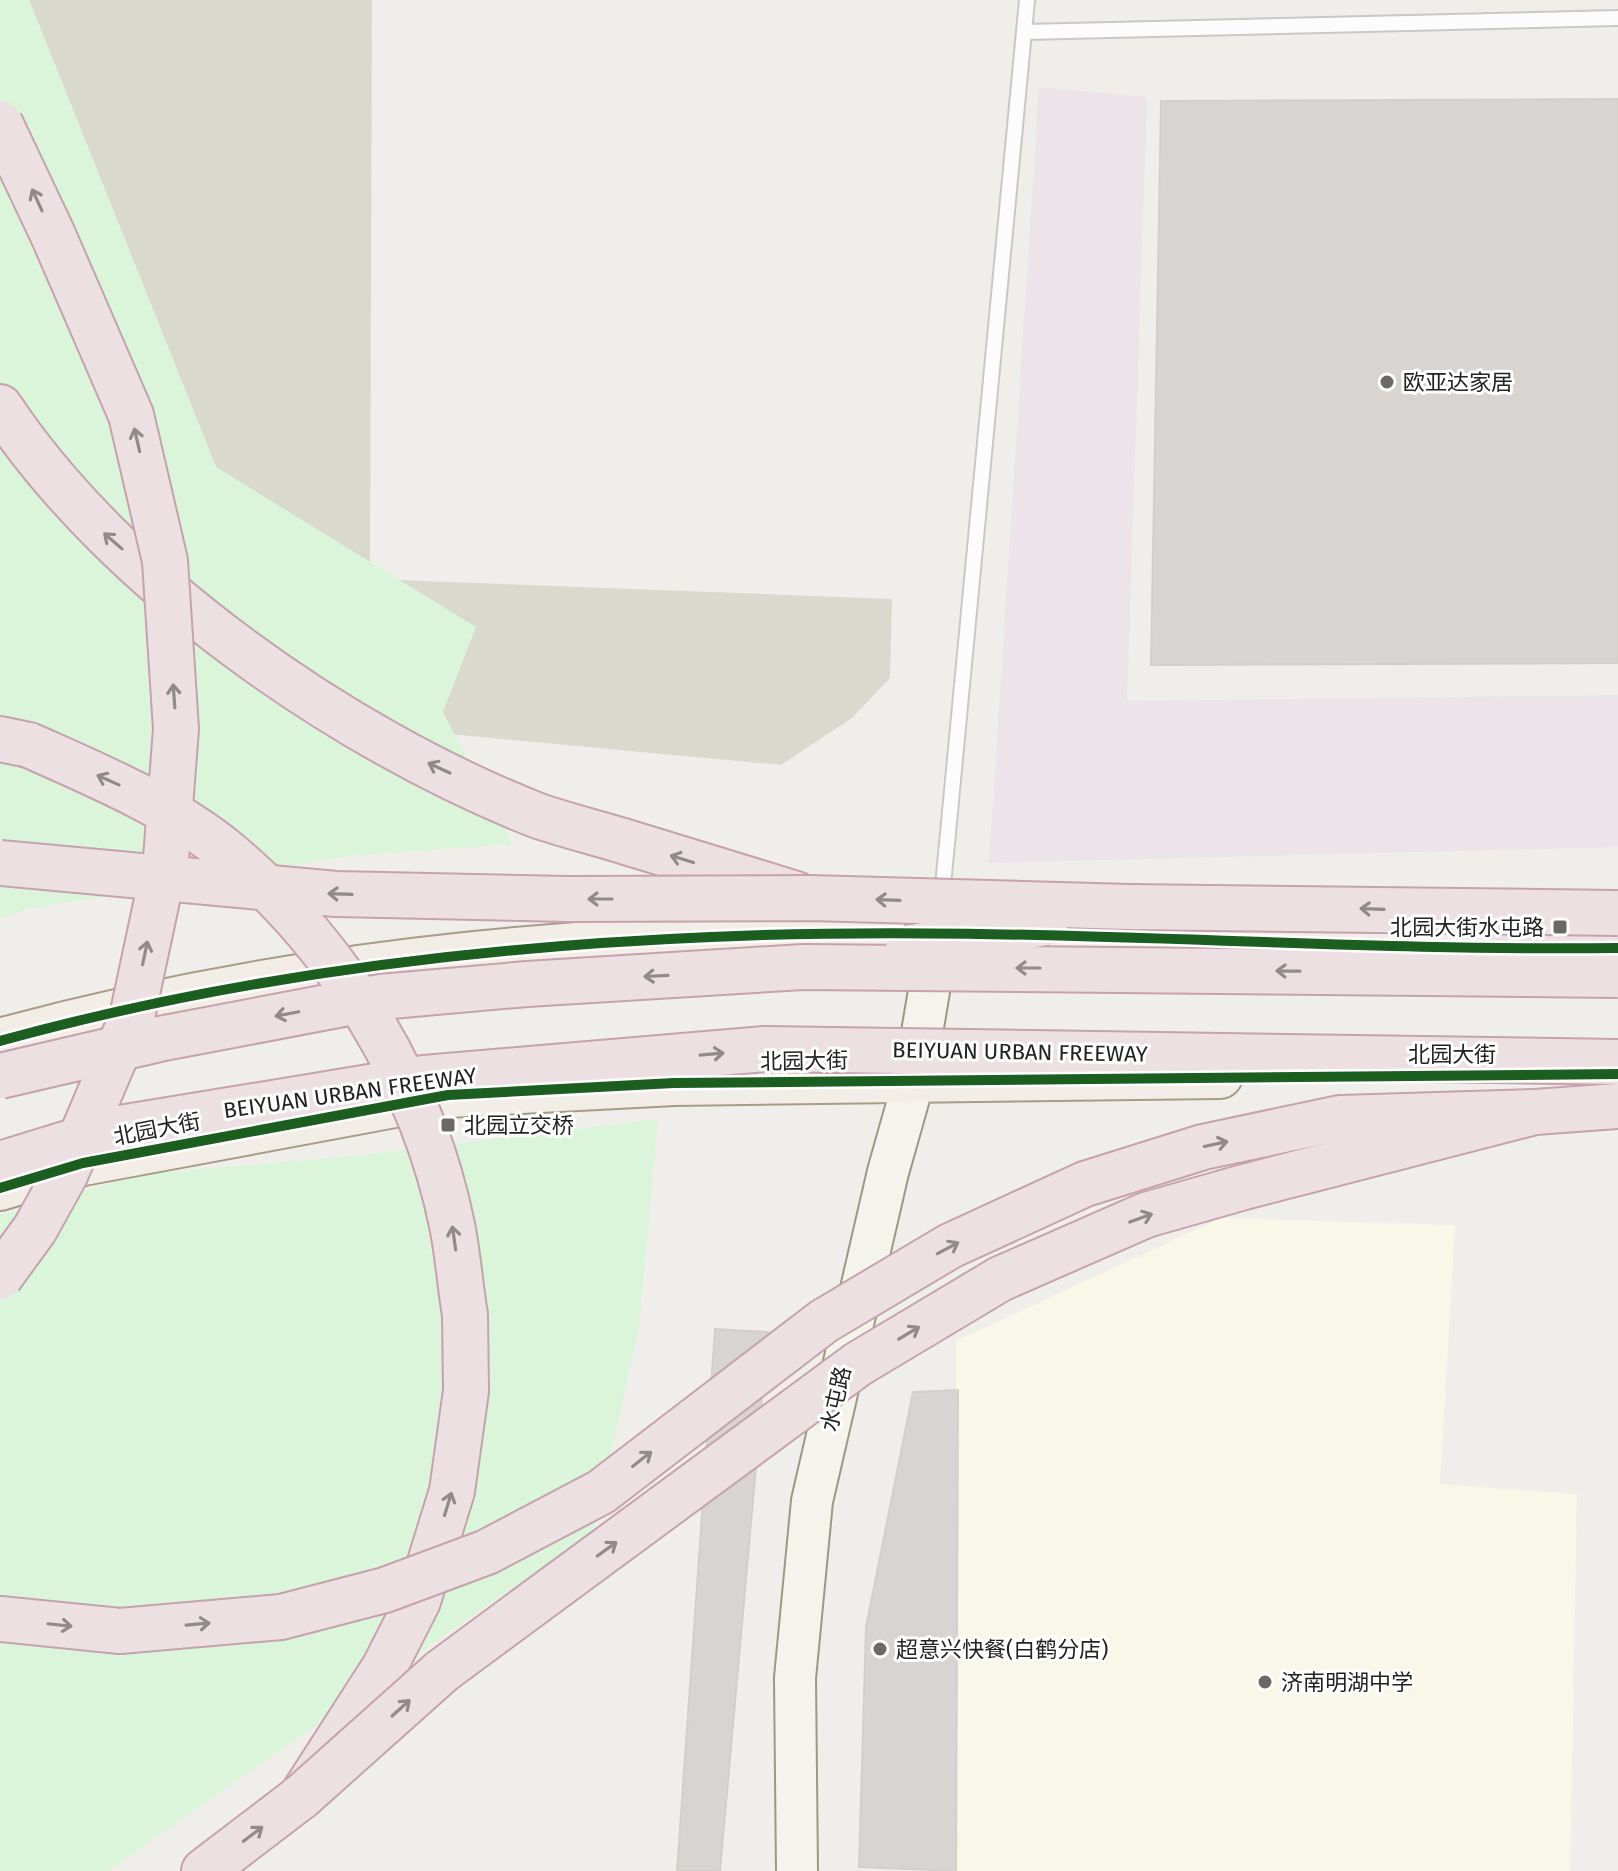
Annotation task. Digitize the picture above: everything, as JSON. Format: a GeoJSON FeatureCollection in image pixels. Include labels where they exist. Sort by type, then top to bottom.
{"type":"FeatureCollection","features":[{"type":"Feature","properties":{"kind":"highway"},"geometry":{"type":"LineString","coordinates":[[0,123],[53,235],[131,415],[165,561],[176,729],[166,858],[132,1017],[66,1173],[35,1229],[0,1277]]}},
{"type":"Feature","properties":{"kind":"highway"},"geometry":{"type":"LineString","coordinates":[[0,407],[19,437],[102,531],[218,632],[364,733],[537,815],[810,898]]}},
{"type":"Feature","properties":{"kind":"highway"},"geometry":{"type":"LineString","coordinates":[[0,739],[29,745],[123,786],[225,850],[300,922],[378,1028],[426,1132],[452,1224],[465,1315],[466,1391],[452,1491],[418,1601],[384,1668],[301,1797]]}},
{"type":"Feature","properties":{"kind":"highway"},"geometry":{"type":"LineString","coordinates":[[0,863],[336,894],[568,899],[810,898],[1130,907],[1618,913]]}},
{"type":"Feature","properties":{"kind":"highway"},"geometry":{"type":"LineString","coordinates":[[803,967],[1130,907]]}},
{"type":"Feature","properties":{"kind":"highway"},"geometry":{"type":"LineString","coordinates":[[1418,910],[1618,946]]}},
{"type":"Feature","properties":{"kind":"highway"},"geometry":{"type":"LineString","coordinates":[[0,1076],[159,1039],[380,997],[803,967],[1618,975]]}},
{"type":"Feature","properties":{"kind":"highway","name":"BEIYUAN URBAN FREEWAY"},"geometry":{"type":"LineString","coordinates":[[0,1164],[114,1129],[424,1078],[765,1049],[1618,1062]]}},
{"type":"Feature","properties":{"kind":"highway"},"geometry":{"type":"LineString","coordinates":[[0,1619],[120,1631],[281,1617],[385,1590],[487,1552],[555,1519],[601,1492],[824,1321],[950,1246],[1085,1184],[1203,1147],[1340,1118],[1535,1112],[1618,1106]]}},
{"type":"Feature","properties":{"kind":"highway"},"geometry":{"type":"LineString","coordinates":[[204,1871],[301,1797],[442,1671],[858,1364],[1000,1279],[1146,1215],[1535,1112]]}},
{"type":"Feature","properties":{"kind":"main road"},"geometry":{"type":"LineString","coordinates":[[0,1041],[190,997],[332,971],[442,957],[714,936],[938,934],[1618,946]]}},
{"type":"Feature","properties":{"kind":"main road","name":"北园大街"},"geometry":{"type":"LineString","coordinates":[[0,1188],[83,1163],[448,1095],[674,1083],[1618,1074]]}},
{"type":"Feature","properties":{"kind":"street","name":"水屯路"},"geometry":{"type":"LineString","coordinates":[[797,1871],[795,1678],[812,1501],[888,1172],[914,1080],[938,934]]}},
{"type":"Feature","properties":{"kind":"lane"},"geometry":{"type":"LineString","coordinates":[[938,934],[1027,0]]}},
{"type":"Feature","properties":{"kind":"lane"},"geometry":{"type":"LineString","coordinates":[[1024,32],[1618,18]]}},
{"type":"Feature","properties":{"kind":"shaded area"},"geometry":{"type":"Polygon","coordinates":[[[29,0],[372,0],[370,579],[892,599],[890,678],[852,718],[781,765],[417,731],[216,467],[29,0]]]}},
{"type":"Feature","properties":{"kind":"shaded area"},"geometry":{"type":"Polygon","coordinates":[[[1039,87],[1147,97],[1127,701],[1618,695],[1618,847],[989,863],[1039,87]]]}},
{"type":"Feature","properties":{"kind":"shaded area","name":"济南明湖中学"},"geometry":{"type":"Polygon","coordinates":[[[1221,1218],[1455,1225],[1440,1484],[1577,1494],[1570,1871],[956,1871],[956,1341],[1221,1218]]]}},
{"type":"Feature","properties":{"kind":"green space"},"geometry":{"type":"Polygon","coordinates":[[[0,0],[29,0],[216,467],[476,627],[443,712],[512,844],[349,856],[28,909],[0,918],[0,0]]]}},
{"type":"Feature","properties":{"kind":"green space"},"geometry":{"type":"Polygon","coordinates":[[[658,1119],[639,1326],[594,1531],[108,1871],[0,1871],[0,1215],[143,1174],[352,1156],[658,1119]]]}},
{"type":"Feature","properties":{"kind":"building","name":"欧亚达家居"},"geometry":{"type":"Polygon","coordinates":[[[1618,99],[1618,663],[1151,665],[1161,101],[1618,99]]]}},
{"type":"Feature","properties":{"kind":"building"},"geometry":{"type":"Polygon","coordinates":[[[715,1329],[768,1332],[720,1871],[677,1871],[715,1329]]]}},
{"type":"Feature","properties":{"kind":"building"},"geometry":{"type":"Polygon","coordinates":[[[958,1390],[956,1871],[859,1867],[866,1627],[913,1392],[958,1390]]]}},
{"type":"Feature","properties":{"kind":"cycle path"},"geometry":{"type":"LineString","coordinates":[[0,1041],[175,999],[263,983],[442,957],[621,942],[711,937],[938,933],[1391,946],[1618,948]]}},
{"type":"Feature","properties":{"kind":"cycle path"},"geometry":{"type":"LineString","coordinates":[[0,1188],[83,1163],[448,1095],[674,1083],[1618,1074]]}},
{"type":"Feature","properties":{"kind":"place","name":"欧亚达家居"},"geometry":{"type":"Point","coordinates":[1387,382]}},
{"type":"Feature","properties":{"kind":"place","name":"北园大街水屯路"},"geometry":{"type":"Point","coordinates":[1560,927]}},
{"type":"Feature","properties":{"kind":"place","name":"北园立交桥"},"geometry":{"type":"Point","coordinates":[448,1125]}},
{"type":"Feature","properties":{"kind":"place","name":"超意兴快餐(白鹤分店)"},"geometry":{"type":"Point","coordinates":[880,1649]}},
{"type":"Feature","properties":{"kind":"place","name":"济南明湖中学"},"geometry":{"type":"Point","coordinates":[1265,1682]}}]}
